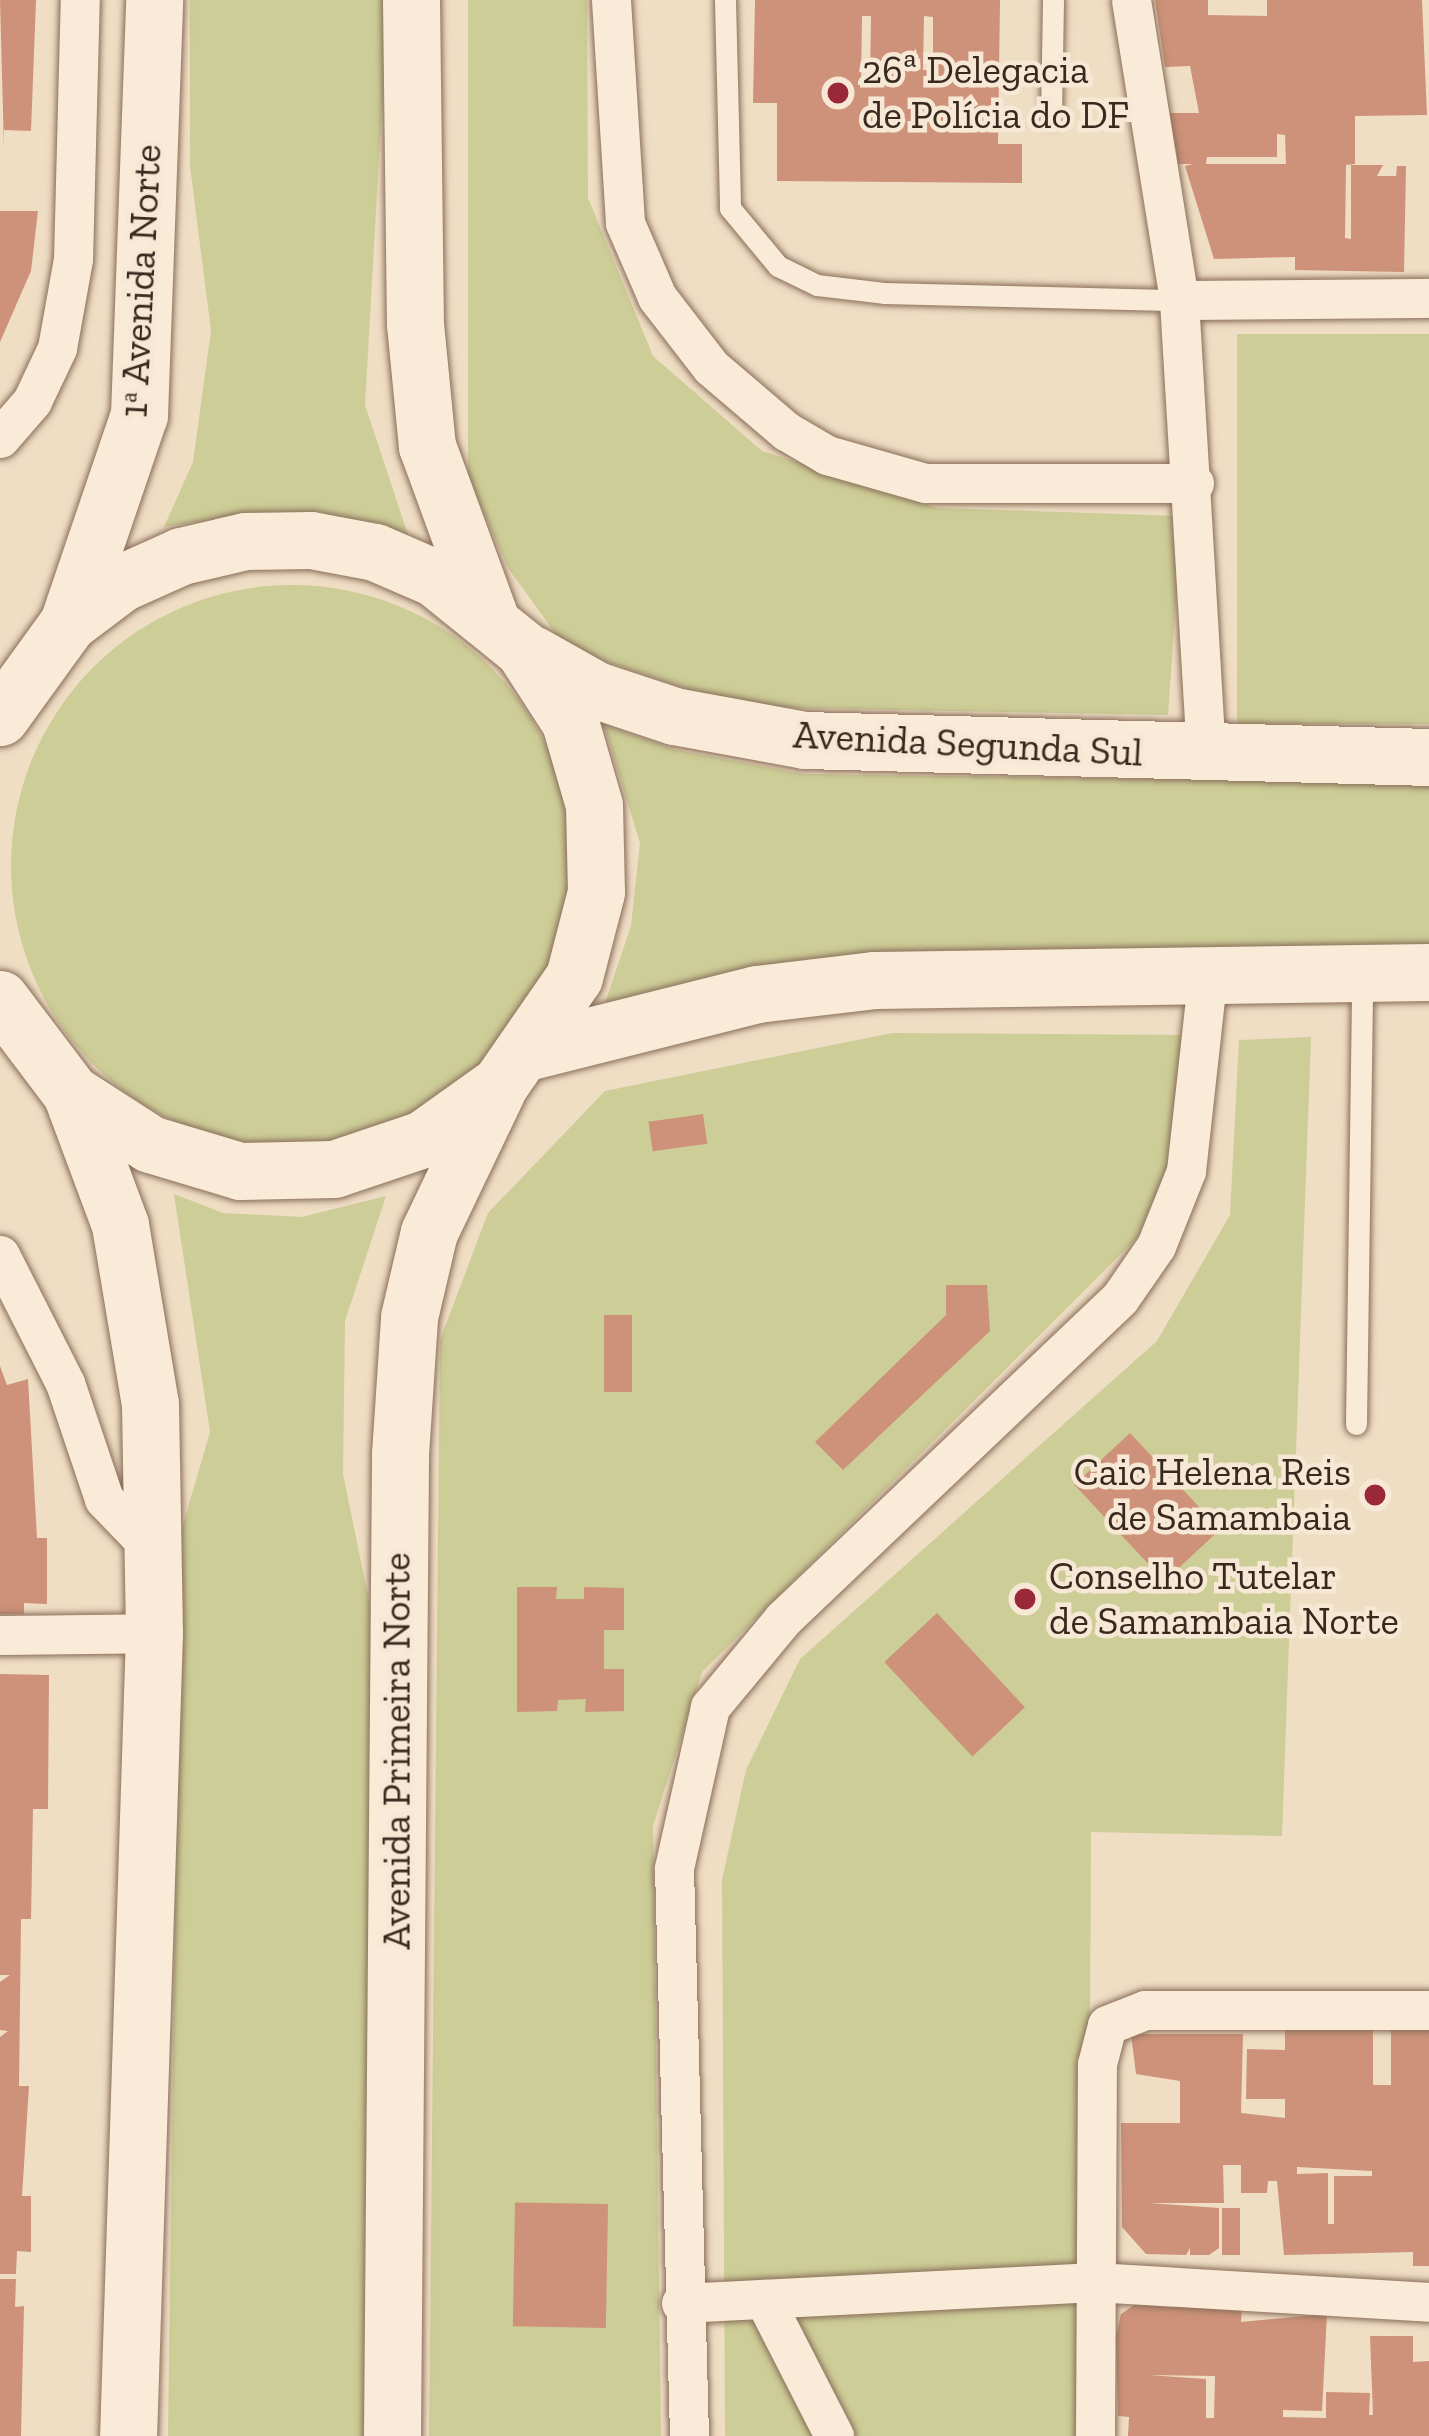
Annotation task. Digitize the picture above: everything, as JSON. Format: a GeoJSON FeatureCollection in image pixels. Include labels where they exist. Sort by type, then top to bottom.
{"type":"FeatureCollection","features":[{"type":"Feature","properties":{"kind":"main road","name":"1ᵃ Avenida Norte"},"geometry":{"type":"LineString","coordinates":[[36,646],[139,416],[154,0]]}},
{"type":"Feature","properties":{"kind":"main road"},"geometry":{"type":"LineString","coordinates":[[410,0],[415,324],[427,446],[506,632]]}},
{"type":"Feature","properties":{"kind":"main road","name":"Avenida Segunda Sul"},"geometry":{"type":"LineString","coordinates":[[36,646],[141,574],[245,541],[311,540],[375,552],[435,578],[506,632],[596,690],[674,716],[805,740],[1206,755],[1429,757]]}},
{"type":"Feature","properties":{"kind":"main road","name":"Avenida Primeira Norte"},"geometry":{"type":"LineString","coordinates":[[392,2436],[400,1454],[409,1317],[429,1232],[515,1068],[574,976],[596,892],[595,805],[569,722],[506,632]]}},
{"type":"Feature","properties":{"kind":"main road"},"geometry":{"type":"LineString","coordinates":[[0,717],[36,646]]}},
{"type":"Feature","properties":{"kind":"main road"},"geometry":{"type":"LineString","coordinates":[[35,1063],[150,1144],[240,1171],[334,1169],[423,1139],[515,1068],[758,994],[875,980],[1429,972]]}},
{"type":"Feature","properties":{"kind":"main road"},"geometry":{"type":"LineString","coordinates":[[0,999],[35,1063],[135,1285],[150,1404],[154,1633],[128,2436]]}},
{"type":"Feature","properties":{"kind":"street"},"geometry":{"type":"LineString","coordinates":[[0,438],[40,383],[65,304],[80,0]]}},
{"type":"Feature","properties":{"kind":"street"},"geometry":{"type":"LineString","coordinates":[[611,0],[625,223],[657,297],[711,367],[786,430],[827,455],[925,483],[1194,483]]}},
{"type":"Feature","properties":{"kind":"street"},"geometry":{"type":"LineString","coordinates":[[1131,0],[1179,300],[1194,483],[1206,755]]}},
{"type":"Feature","properties":{"kind":"street"},"geometry":{"type":"LineString","coordinates":[[1179,300],[1429,298]]}},
{"type":"Feature","properties":{"kind":"street"},"geometry":{"type":"LineString","coordinates":[[689,2436],[681,2303],[674,1868],[710,1707],[783,1619],[1120,1298],[1156,1246],[1186,1171],[1208,974]]}},
{"type":"Feature","properties":{"kind":"street"},"geometry":{"type":"LineString","coordinates":[[0,1255],[65,1383],[104,1499],[153,1550]]}},
{"type":"Feature","properties":{"kind":"street"},"geometry":{"type":"LineString","coordinates":[[0,1635],[154,1633]]}},
{"type":"Feature","properties":{"kind":"street"},"geometry":{"type":"LineString","coordinates":[[1096,2436],[1099,2044],[1117,2015],[1429,2010]]}},
{"type":"Feature","properties":{"kind":"street"},"geometry":{"type":"LineString","coordinates":[[681,2303],[1095,2282],[1429,2302]]}},
{"type":"Feature","properties":{"kind":"street"},"geometry":{"type":"LineString","coordinates":[[764,2299],[834,2436]]}},
{"type":"Feature","properties":{"kind":"lane"},"geometry":{"type":"LineString","coordinates":[[724,0],[730,208],[778,266],[817,285],[884,293],[1179,300]]}},
{"type":"Feature","properties":{"kind":"lane"},"geometry":{"type":"LineString","coordinates":[[1051,116],[1053,0]]}},
{"type":"Feature","properties":{"kind":"lane"},"geometry":{"type":"LineString","coordinates":[[1356,1424],[1362,971]]}},
{"type":"Feature","properties":{"kind":"green space"},"geometry":{"type":"Polygon","coordinates":[[[190,0],[388,0],[365,405],[409,538],[261,512],[164,527],[193,462],[211,331],[190,166],[190,0]]]}},
{"type":"Feature","properties":{"kind":"green space"},"geometry":{"type":"Polygon","coordinates":[[[468,0],[587,0],[588,198],[653,356],[762,451],[938,508],[1182,516],[1168,715],[740,707],[566,648],[508,568],[468,477],[468,0]]]}},
{"type":"Feature","properties":{"kind":"green space"},"geometry":{"type":"Polygon","coordinates":[[[1237,334],[1429,334],[1429,724],[1237,724],[1237,334]]]}},
{"type":"Feature","properties":{"kind":"green space"},"geometry":{"type":"Polygon","coordinates":[[[292,585],[347,590],[400,606],[448,632],[491,667],[526,710],[552,758],[568,811],[573,866],[568,921],[552,974],[526,1022],[491,1065],[448,1100],[400,1126],[347,1142],[292,1147],[237,1142],[184,1126],[136,1100],[93,1065],[58,1022],[32,974],[16,921],[11,866],[16,811],[32,758],[58,710],[93,667],[136,632],[184,606],[237,590],[292,585]]]}},
{"type":"Feature","properties":{"kind":"green space"},"geometry":{"type":"Polygon","coordinates":[[[604,725],[677,750],[804,774],[1429,783],[1429,967],[601,1015],[631,926],[640,843],[604,725]]]}},
{"type":"Feature","properties":{"kind":"green space"},"geometry":{"type":"Polygon","coordinates":[[[892,1033],[1184,1035],[1173,1159],[1137,1238],[702,1672],[653,1826],[661,2436],[429,2436],[440,1340],[488,1213],[605,1091],[892,1033]]]}},
{"type":"Feature","properties":{"kind":"green space"},"geometry":{"type":"Polygon","coordinates":[[[1311,1037],[1282,1836],[1091,1832],[1088,2436],[725,2436],[722,1880],[746,1770],[800,1659],[1157,1341],[1230,1215],[1239,1040],[1311,1037]]]}},
{"type":"Feature","properties":{"kind":"green space"},"geometry":{"type":"Polygon","coordinates":[[[174,1194],[223,1213],[302,1217],[386,1196],[345,1321],[343,1474],[375,1630],[371,2436],[168,2436],[180,1535],[210,1432],[174,1194]]]}},
{"type":"Feature","properties":{"kind":"building"},"geometry":{"type":"Polygon","coordinates":[[[0,0],[36,0],[31,131],[4,130],[4,149],[0,0]]]}},
{"type":"Feature","properties":{"kind":"building","name":"26ª Delegacia de Polícia do DF"},"geometry":{"type":"Polygon","coordinates":[[[755,0],[1000,0],[998,144],[1022,144],[1022,183],[777,181],[777,103],[753,103],[755,0]],[[862,16],[861,84],[870,83],[871,16],[862,16]],[[924,16],[923,70],[933,70],[933,17],[924,16]]]}},
{"type":"Feature","properties":{"kind":"building"},"geometry":{"type":"Polygon","coordinates":[[[1155,0],[1208,0],[1208,15],[1267,16],[1267,0],[1422,0],[1427,115],[1355,116],[1355,164],[1346,165],[1345,238],[1351,239],[1351,165],[1383,165],[1377,176],[1396,176],[1397,166],[1406,166],[1404,272],[1295,270],[1295,257],[1214,259],[1185,166],[1193,164],[1178,164],[1170,113],[1199,113],[1190,66],[1165,67],[1155,0]],[[1277,134],[1277,157],[1207,157],[1206,164],[1286,164],[1285,135],[1277,134]]]}},
{"type":"Feature","properties":{"kind":"building"},"geometry":{"type":"Polygon","coordinates":[[[0,211],[38,211],[31,271],[0,342],[0,211]]]}},
{"type":"Feature","properties":{"kind":"building"},"geometry":{"type":"Polygon","coordinates":[[[703,1114],[707,1144],[653,1151],[649,1122],[703,1114]]]}},
{"type":"Feature","properties":{"kind":"building"},"geometry":{"type":"Polygon","coordinates":[[[946,1285],[987,1285],[990,1331],[843,1470],[815,1442],[946,1315],[946,1285]]]}},
{"type":"Feature","properties":{"kind":"building"},"geometry":{"type":"Polygon","coordinates":[[[604,1315],[632,1315],[632,1392],[604,1392],[604,1315]]]}},
{"type":"Feature","properties":{"kind":"building"},"geometry":{"type":"Polygon","coordinates":[[[0,1366],[7,1385],[28,1379],[37,1538],[47,1538],[47,1604],[24,1603],[24,1614],[0,1614],[0,1366]]]}},
{"type":"Feature","properties":{"kind":"building"},"geometry":{"type":"Polygon","coordinates":[[[1130,1433],[1220,1530],[1164,1581],[1074,1485],[1130,1433]]]}},
{"type":"Feature","properties":{"kind":"building"},"geometry":{"type":"Polygon","coordinates":[[[517,1587],[557,1587],[556,1599],[584,1599],[584,1587],[624,1588],[624,1630],[604,1630],[604,1669],[624,1669],[624,1711],[585,1712],[586,1699],[558,1700],[557,1711],[517,1712],[517,1587]]]}},
{"type":"Feature","properties":{"kind":"building"},"geometry":{"type":"Polygon","coordinates":[[[937,1613],[1025,1707],[972,1756],[884,1662],[937,1613]]]}},
{"type":"Feature","properties":{"kind":"building"},"geometry":{"type":"Polygon","coordinates":[[[0,1674],[49,1675],[48,1809],[33,1809],[31,1919],[21,1919],[19,2086],[29,2086],[22,2196],[31,2196],[31,2252],[17,2251],[16,2274],[0,2274],[0,2037],[8,2031],[0,2030],[0,1982],[10,1975],[0,1975],[0,1674]]]}},
{"type":"Feature","properties":{"kind":"building"},"geometry":{"type":"Polygon","coordinates":[[[1373,2019],[1373,2085],[1391,2085],[1391,2027],[1429,2025],[1429,2266],[1413,2266],[1413,2252],[1284,2255],[1277,2181],[1268,2181],[1267,2193],[1241,2193],[1241,2165],[1223,2165],[1224,2203],[1149,2203],[1219,2208],[1219,2248],[1209,2255],[1190,2255],[1190,2248],[1186,2255],[1146,2254],[1122,2227],[1121,2123],[1180,2123],[1180,2081],[1136,2074],[1131,2034],[1243,2034],[1241,2113],[1285,2118],[1285,2099],[1246,2099],[1247,2049],[1285,2050],[1285,2024],[1373,2019]],[[1297,2167],[1297,2174],[1328,2173],[1328,2224],[1334,2224],[1334,2176],[1372,2176],[1372,2171],[1297,2167]]]}},
{"type":"Feature","properties":{"kind":"building"},"geometry":{"type":"Polygon","coordinates":[[[515,2202],[608,2204],[606,2328],[513,2326],[515,2202]]]}},
{"type":"Feature","properties":{"kind":"building"},"geometry":{"type":"Polygon","coordinates":[[[1222,2208],[1240,2208],[1240,2255],[1222,2255],[1222,2208]]]}},
{"type":"Feature","properties":{"kind":"building"},"geometry":{"type":"Polygon","coordinates":[[[0,2279],[16,2279],[15,2307],[24,2306],[21,2436],[0,2436],[0,2279]]]}},
{"type":"Feature","properties":{"kind":"building"},"geometry":{"type":"Polygon","coordinates":[[[1137,2303],[1242,2304],[1241,2322],[1327,2314],[1322,2411],[1283,2410],[1283,2417],[1326,2418],[1326,2392],[1370,2393],[1369,2415],[1373,2415],[1370,2336],[1413,2336],[1413,2362],[1429,2361],[1429,2436],[1128,2436],[1129,2417],[1118,2416],[1116,2336],[1121,2314],[1137,2303]],[[1148,2375],[1206,2379],[1206,2418],[1214,2418],[1215,2376],[1148,2375]]]}},
{"type":"Feature","properties":{"kind":"place","name":"26ª Delegacia de Polícia do DF"},"geometry":{"type":"Point","coordinates":[838,93]}},
{"type":"Feature","properties":{"kind":"place","name":"Caic Helena Reis de Samambaia"},"geometry":{"type":"Point","coordinates":[1375,1495]}},
{"type":"Feature","properties":{"kind":"place","name":"Conselho Tutelar de Samambaia Norte"},"geometry":{"type":"Point","coordinates":[1025,1599]}}]}
